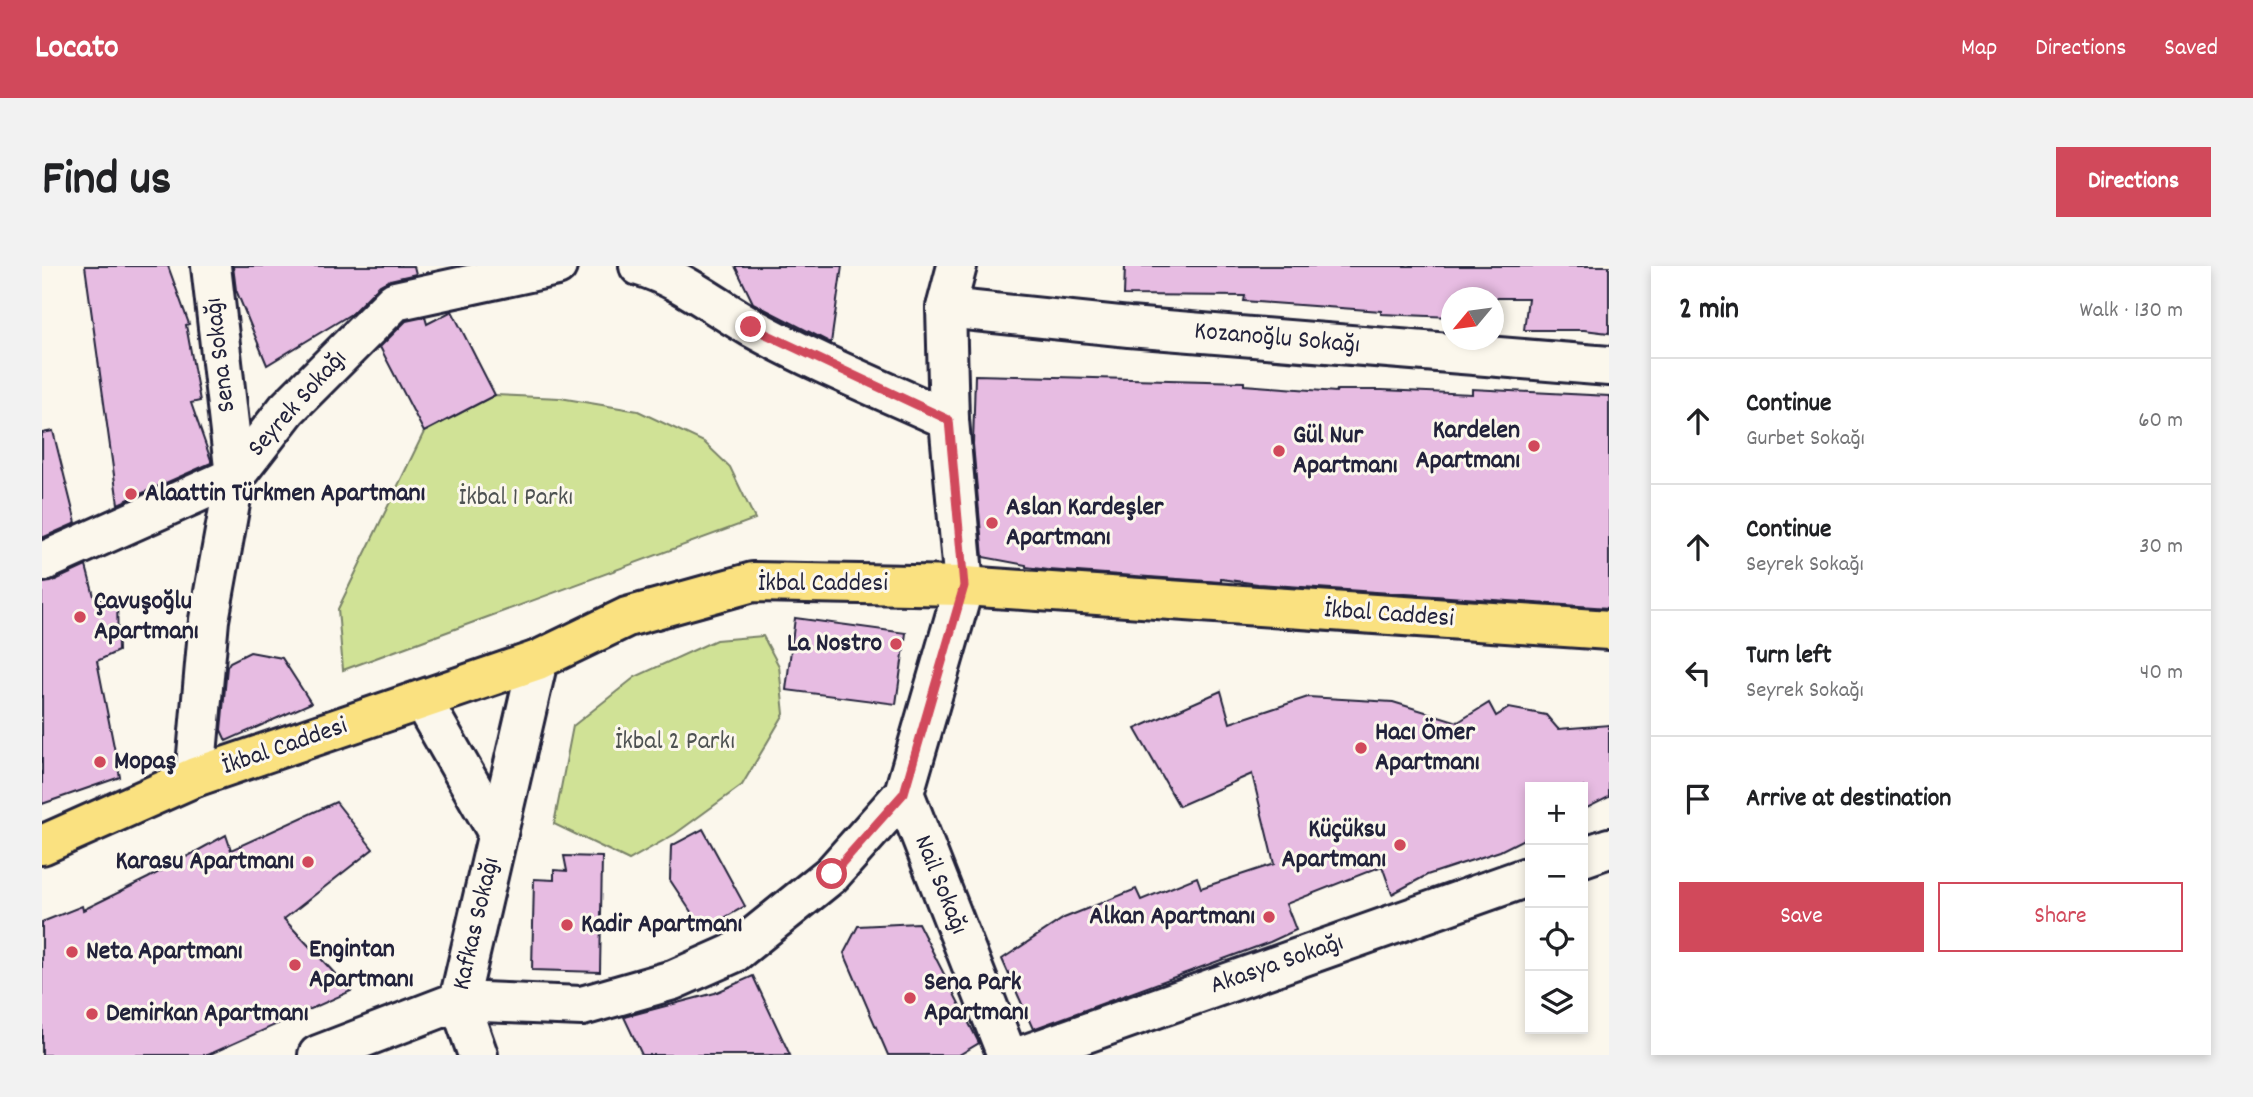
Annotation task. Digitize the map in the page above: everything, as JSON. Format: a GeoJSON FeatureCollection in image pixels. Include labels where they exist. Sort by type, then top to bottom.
{"type":"FeatureCollection","features":[{"type":"Feature","properties":{"kind":"main road","name":"İkbal Caddesi"},"geometry":{"type":"LineString","coordinates":[[42,845],[195,777],[538,660],[627,617],[753,582],[964,586],[1609,630]]}},
{"type":"Feature","properties":{"kind":"street","name":"Sena Sokağı"},"geometry":{"type":"LineString","coordinates":[[195,777],[209,620],[235,477],[211,266]]}},
{"type":"Feature","properties":{"kind":"street","name":"Seyrek Sokağı"},"geometry":{"type":"LineString","coordinates":[[42,562],[235,477],[287,410],[395,301],[556,266]]}},
{"type":"Feature","properties":{"kind":"street"},"geometry":{"type":"LineString","coordinates":[[318,1055],[459,1001],[582,1006],[673,980],[734,953],[832,874],[904,793],[964,586],[949,420],[946,308],[957,266]]}},
{"type":"Feature","properties":{"kind":"street"},"geometry":{"type":"LineString","coordinates":[[655,268],[751,327],[949,420]]}},
{"type":"Feature","properties":{"kind":"street","name":"Kozanoğlu Sokağı"},"geometry":{"type":"LineString","coordinates":[[946,308],[1129,327],[1609,366]]}},
{"type":"Feature","properties":{"kind":"street","name":"Kafkas Sokağı"},"geometry":{"type":"LineString","coordinates":[[478,1055],[459,1001],[538,660]]}},
{"type":"Feature","properties":{"kind":"street","name":"Kafkas Sokağı"},"geometry":{"type":"LineString","coordinates":[[422,700],[498,833]]}},
{"type":"Feature","properties":{"kind":"street","name":"Nail Sokağı"},"geometry":{"type":"LineString","coordinates":[[904,793],[1007,1055]]}},
{"type":"Feature","properties":{"kind":"street"},"geometry":{"type":"LineString","coordinates":[[1588,855],[1609,848]]}},
{"type":"Feature","properties":{"kind":"street","name":"Akasya Sokağı"},"geometry":{"type":"LineString","coordinates":[[1024,1055],[1525,878]]}},
{"type":"Feature","properties":{"kind":"green space","name":"İkbal 1 Parkı"},"geometry":{"type":"Polygon","coordinates":[[[495,395],[560,398],[638,411],[704,442],[730,467],[755,519],[343,670],[338,609],[424,432],[495,395]]]}},
{"type":"Feature","properties":{"kind":"green space","name":"İkbal 2 Parkı"},"geometry":{"type":"Polygon","coordinates":[[[763,636],[779,666],[784,714],[742,785],[675,834],[629,860],[554,824],[573,726],[635,677],[716,640],[763,636]]]}},
{"type":"Feature","properties":{"kind":"building"},"geometry":{"type":"Polygon","coordinates":[[[85,266],[168,266],[189,324],[186,325],[200,401],[191,403],[211,460],[211,463],[118,504],[85,266]]]}},
{"type":"Feature","properties":{"kind":"building"},"geometry":{"type":"Polygon","coordinates":[[[233,266],[414,266],[416,274],[380,285],[351,314],[267,365],[236,290],[233,266]]]}},
{"type":"Feature","properties":{"kind":"building"},"geometry":{"type":"Polygon","coordinates":[[[735,266],[842,266],[831,343],[753,303],[735,266]]]}},
{"type":"Feature","properties":{"kind":"building"},"geometry":{"type":"Polygon","coordinates":[[[1125,266],[1609,266],[1609,333],[1584,330],[1524,330],[1528,298],[1504,298],[1504,287],[1441,287],[1441,317],[1381,314],[1381,311],[1244,301],[1245,296],[1124,295],[1125,266]]]}},
{"type":"Feature","properties":{"kind":"building"},"geometry":{"type":"Polygon","coordinates":[[[452,311],[495,395],[424,432],[380,347],[406,321],[425,317],[427,324],[452,311]]]}},
{"type":"Feature","properties":{"kind":"building"},"geometry":{"type":"Polygon","coordinates":[[[975,375],[1244,382],[1244,385],[1336,392],[1382,390],[1472,394],[1472,389],[1609,396],[1609,608],[1258,584],[1221,579],[1221,582],[1048,570],[983,557],[973,444],[975,375]]]}},
{"type":"Feature","properties":{"kind":"building"},"geometry":{"type":"Polygon","coordinates":[[[53,431],[76,523],[42,538],[42,433],[53,431]]]}},
{"type":"Feature","properties":{"kind":"building"},"geometry":{"type":"Polygon","coordinates":[[[86,566],[95,600],[117,596],[118,651],[97,661],[120,777],[42,804],[42,583],[51,582],[86,566]]]}},
{"type":"Feature","properties":{"kind":"building"},"geometry":{"type":"Polygon","coordinates":[[[795,618],[906,633],[896,704],[786,690],[795,618]]]}},
{"type":"Feature","properties":{"kind":"building"},"geometry":{"type":"Polygon","coordinates":[[[250,652],[282,658],[311,703],[226,741],[221,730],[227,667],[230,662],[250,652]]]}},
{"type":"Feature","properties":{"kind":"building"},"geometry":{"type":"Polygon","coordinates":[[[1221,691],[1230,723],[1308,697],[1393,702],[1458,722],[1489,703],[1496,716],[1509,708],[1546,715],[1558,729],[1609,725],[1609,797],[1588,808],[1588,782],[1525,782],[1525,838],[1500,851],[1427,875],[1392,894],[1382,866],[1286,904],[1296,930],[1033,1029],[1002,959],[1064,918],[1136,889],[1141,900],[1197,877],[1201,888],[1274,864],[1252,774],[1179,806],[1135,729],[1221,691]]]}},
{"type":"Feature","properties":{"kind":"building"},"geometry":{"type":"Polygon","coordinates":[[[336,802],[373,849],[284,919],[351,991],[208,1055],[42,1055],[42,922],[82,906],[83,910],[226,835],[231,850],[336,802]]]}},
{"type":"Feature","properties":{"kind":"building"},"geometry":{"type":"Polygon","coordinates":[[[703,829],[745,906],[703,930],[670,880],[671,846],[703,829]]]}},
{"type":"Feature","properties":{"kind":"building","name":"Kadir Apartmanı"},"geometry":{"type":"Polygon","coordinates":[[[564,856],[602,857],[600,972],[532,970],[534,879],[554,880],[554,870],[567,871],[564,856]]]}},
{"type":"Feature","properties":{"kind":"building","name":"Sena Park Apartmanı"},"geometry":{"type":"Polygon","coordinates":[[[918,923],[979,1043],[959,1055],[888,1055],[844,953],[858,926],[918,923]]]}},
{"type":"Feature","properties":{"kind":"building"},"geometry":{"type":"Polygon","coordinates":[[[753,976],[790,1055],[642,1055],[624,1017],[715,993],[753,976]]]}},
{"type":"Feature","properties":{"kind":"place","name":"Kardelen Apartmanı"},"geometry":{"type":"Point","coordinates":[1534,446]}},
{"type":"Feature","properties":{"kind":"place","name":"Gül Nur Apartmanı"},"geometry":{"type":"Point","coordinates":[1279,451]}},
{"type":"Feature","properties":{"kind":"place","name":"Alaattin Türkmen Apartmanı"},"geometry":{"type":"Point","coordinates":[131,494]}},
{"type":"Feature","properties":{"kind":"place","name":"Aslan Kardeşler Apartmanı"},"geometry":{"type":"Point","coordinates":[992,523]}},
{"type":"Feature","properties":{"kind":"place","name":"Çavuşoğlu Apartmanı"},"geometry":{"type":"Point","coordinates":[80,617]}},
{"type":"Feature","properties":{"kind":"place","name":"La Nostro"},"geometry":{"type":"Point","coordinates":[896,644]}},
{"type":"Feature","properties":{"kind":"place","name":"Hacı Ömer Apartmanı"},"geometry":{"type":"Point","coordinates":[1361,748]}},
{"type":"Feature","properties":{"kind":"place","name":"Mopaş"},"geometry":{"type":"Point","coordinates":[100,762]}},
{"type":"Feature","properties":{"kind":"place","name":"Küçüksu Apartmanı"},"geometry":{"type":"Point","coordinates":[1400,845]}},
{"type":"Feature","properties":{"kind":"place","name":"Karasu Apartmanı"},"geometry":{"type":"Point","coordinates":[308,862]}},
{"type":"Feature","properties":{"kind":"place","name":"Alkan Apartmanı"},"geometry":{"type":"Point","coordinates":[1269,917]}},
{"type":"Feature","properties":{"kind":"place","name":"Kadir Apartmanı"},"geometry":{"type":"Point","coordinates":[567,925]}},
{"type":"Feature","properties":{"kind":"place","name":"Neta Apartmanı"},"geometry":{"type":"Point","coordinates":[72,952]}},
{"type":"Feature","properties":{"kind":"place","name":"Engintan Apartmanı"},"geometry":{"type":"Point","coordinates":[295,965]}},
{"type":"Feature","properties":{"kind":"place","name":"Sena Park Apartmanı"},"geometry":{"type":"Point","coordinates":[910,998]}},
{"type":"Feature","properties":{"kind":"place","name":"Demirkan Apartmanı"},"geometry":{"type":"Point","coordinates":[92,1014]}},
{"type":"Feature","properties":{"kind":"route"},"geometry":{"type":"LineString","coordinates":[[751,327],[949,420],[964,586],[904,793],[832,874]]}}]}
